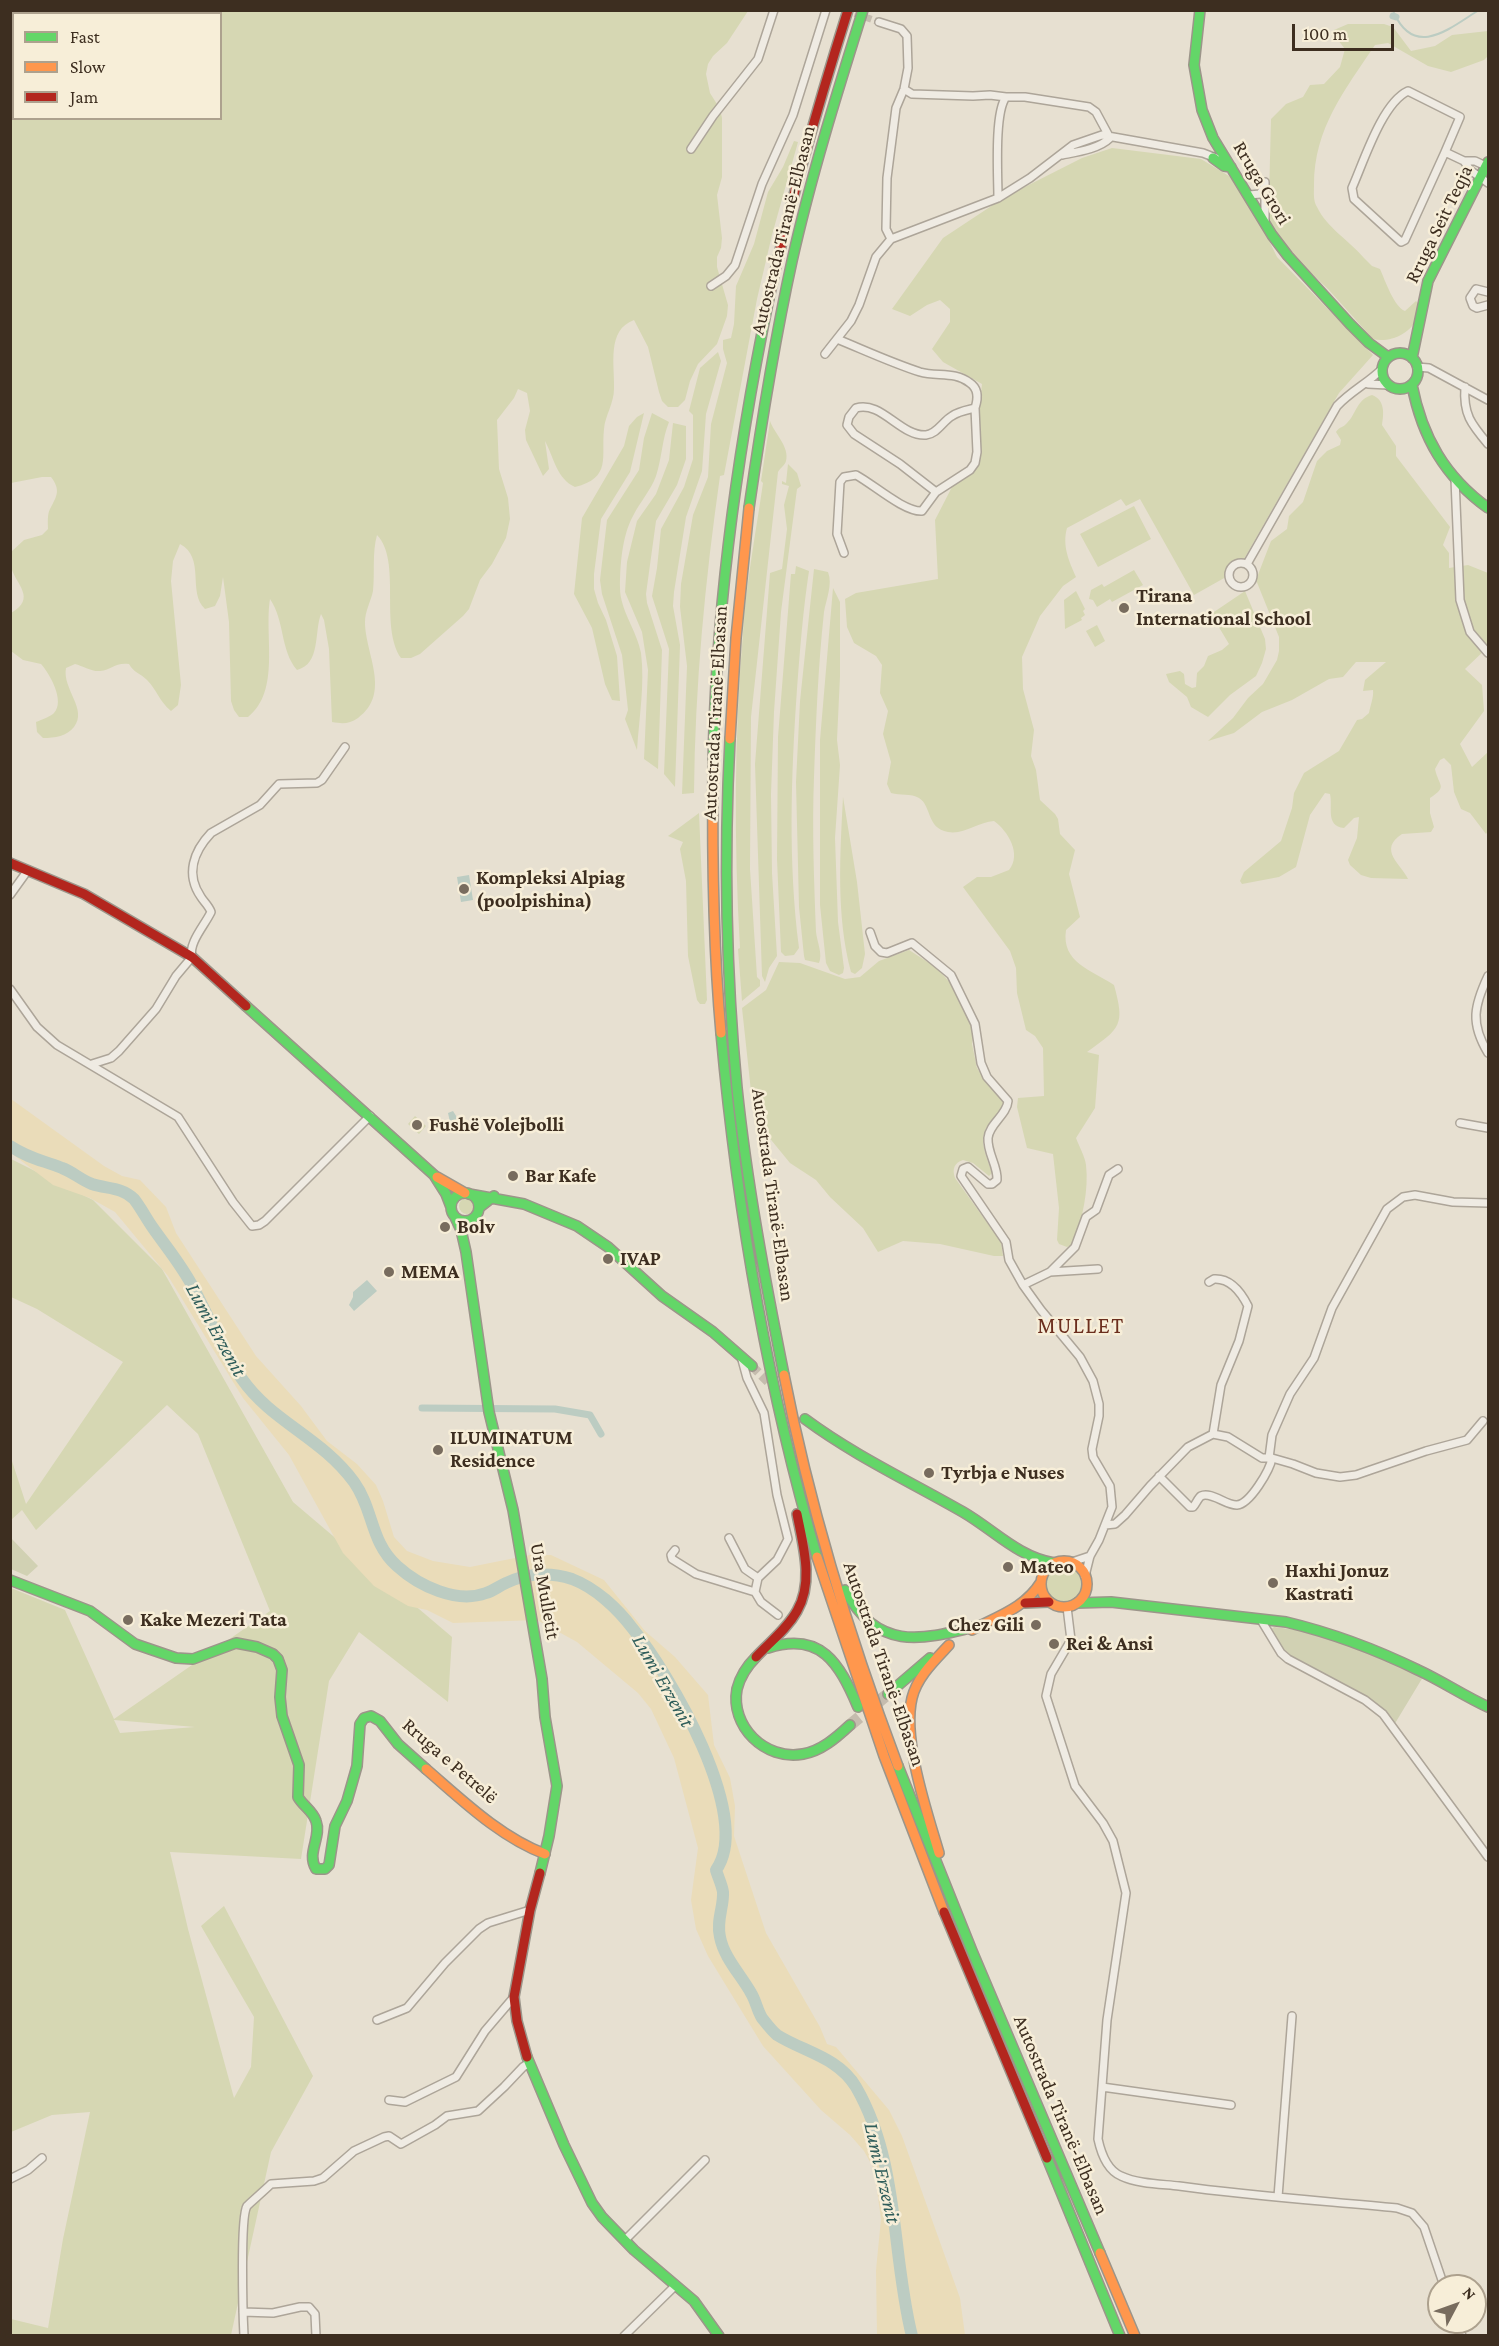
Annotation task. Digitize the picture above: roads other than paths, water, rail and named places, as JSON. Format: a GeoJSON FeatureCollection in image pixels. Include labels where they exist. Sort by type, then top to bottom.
{"type":"FeatureCollection","features":[{"type":"Feature","properties":{"kind":"main road","name":"Autostrada Tiranë-Elbasan"},"geometry":{"type":"LineString","coordinates":[[848,10],[799,173],[778,256],[756,360],[731,532],[716,694],[713,882],[721,1030],[733,1144],[770,1372],[797,1490],[852,1666],[883,1756],[993,2034],[1064,2198],[1120,2336]]}},
{"type":"Feature","properties":{"kind":"main road","name":"Autostrada Tiranë-Elbasan"},"geometry":{"type":"LineString","coordinates":[[863,10],[812,179],[770,365],[744,535],[730,698],[727,800],[732,1029],[745,1141],[782,1368],[808,1485],[861,1662],[948,1894],[1135,2336]]}},
{"type":"Feature","properties":{"kind":"main road","name":"Rruga Grori"},"geometry":{"type":"LineString","coordinates":[[1200,10],[1194,65],[1197,89],[1202,110],[1221,150],[1265,223],[1288,256],[1330,304],[1369,343],[1384,364]]}},
{"type":"Feature","properties":{"kind":"main road"},"geometry":{"type":"LineString","coordinates":[[1210,156],[1224,166],[1231,166]]}},
{"type":"Feature","properties":{"kind":"main road","name":"Rruga Seit Teqja"},"geometry":{"type":"LineString","coordinates":[[1415,362],[1416,336],[1428,280],[1485,179],[1488,165]]}},
{"type":"Feature","properties":{"kind":"main road","name":"Rruga Seit Teqja"},"geometry":{"type":"LineString","coordinates":[[1402,353],[1416,336]]}},
{"type":"Feature","properties":{"kind":"main road"},"geometry":{"type":"LineString","coordinates":[[1415,402],[1402,389],[1388,385],[1383,378],[1384,364],[1402,353],[1415,362],[1417,376],[1412,385],[1415,402],[1427,439],[1435,454],[1455,478],[1488,508]]}},
{"type":"Feature","properties":{"kind":"main road"},"geometry":{"type":"LineString","coordinates":[[1402,389],[1412,385]]}},
{"type":"Feature","properties":{"kind":"main road"},"geometry":{"type":"LineString","coordinates":[[10,863],[84,894],[192,957],[434,1175],[476,1198],[480,1207]]}},
{"type":"Feature","properties":{"kind":"main road"},"geometry":{"type":"LineString","coordinates":[[434,1175],[461,1230],[466,1252]]}},
{"type":"Feature","properties":{"kind":"main road"},"geometry":{"type":"LineString","coordinates":[[494,1196],[480,1207],[476,1217],[469,1221],[460,1220],[453,1212],[455,1198],[467,1193],[494,1196],[525,1204],[554,1216],[596,1238],[616,1253],[661,1295],[705,1326],[752,1366]]}},
{"type":"Feature","properties":{"kind":"main road"},"geometry":{"type":"LineString","coordinates":[[466,1252],[469,1221]]}},
{"type":"Feature","properties":{"kind":"main road","name":"Ura Mulletit"},"geometry":{"type":"LineString","coordinates":[[466,1252],[490,1418],[513,1510],[542,1679],[545,1717],[557,1786],[557,1797],[545,1854],[530,1910],[517,1975],[514,1997],[517,2021],[529,2063],[592,2203],[602,2217],[625,2240],[707,2316],[718,2336]]}},
{"type":"Feature","properties":{"kind":"main road"},"geometry":{"type":"LineString","coordinates":[[805,1419],[861,1459],[972,1517],[1028,1556],[1041,1562],[1072,1562],[1080,1567],[1095,1595],[1112,1602]]}},
{"type":"Feature","properties":{"kind":"main road"},"geometry":{"type":"LineString","coordinates":[[797,1490],[794,1498],[806,1580],[803,1599],[786,1627],[750,1663],[741,1676],[737,1697],[741,1721],[756,1741],[779,1754],[804,1754],[828,1744],[850,1725]]}},
{"type":"Feature","properties":{"kind":"main road"},"geometry":{"type":"LineString","coordinates":[[1028,1556],[1041,1579],[1043,1595],[1057,1606],[1090,1600],[1303,1626],[1382,1653],[1436,1678],[1488,1707]]}},
{"type":"Feature","properties":{"kind":"main road"},"geometry":{"type":"LineString","coordinates":[[828,1557],[835,1561],[847,1595],[857,1611],[877,1628],[904,1638],[922,1639],[978,1626]]}},
{"type":"Feature","properties":{"kind":"main road"},"geometry":{"type":"LineString","coordinates":[[888,1694],[927,1660],[949,1645],[978,1626],[1025,1603],[1033,1596],[1046,1568],[1054,1563]]}},
{"type":"Feature","properties":{"kind":"main road","name":"Rruga e Petrelë"},"geometry":{"type":"LineString","coordinates":[[10,1580],[90,1611],[135,1644],[176,1658],[194,1659],[237,1643],[257,1647],[273,1654],[278,1659],[282,1670],[280,1697],[282,1716],[299,1765],[298,1797],[314,1816],[317,1824],[312,1859],[316,1869],[325,1869],[329,1865],[336,1826],[347,1801],[357,1766],[360,1724],[368,1716],[378,1719],[403,1750],[501,1829],[528,1849],[545,1854]]}},
{"type":"Feature","properties":{"kind":"main road"},"geometry":{"type":"LineString","coordinates":[[1072,1605],[1084,1595],[1086,1581]]}},
{"type":"Feature","properties":{"kind":"main road"},"geometry":{"type":"LineString","coordinates":[[1025,1603],[1049,1602]]}},
{"type":"Feature","properties":{"kind":"main road"},"geometry":{"type":"LineString","coordinates":[[760,1654],[774,1646],[791,1643],[806,1644],[827,1655],[843,1674],[876,1752],[883,1756]]}},
{"type":"Feature","properties":{"kind":"main road"},"geometry":{"type":"LineString","coordinates":[[948,1894],[950,1885],[938,1850],[909,1723],[911,1700],[920,1679],[949,1645]]}},
{"type":"Feature","properties":{"kind":"street"},"geometry":{"type":"LineString","coordinates":[[691,149],[713,116],[758,59],[774,10]]}},
{"type":"Feature","properties":{"kind":"street"},"geometry":{"type":"LineString","coordinates":[[711,286],[726,276],[735,265],[762,184],[793,116],[826,10]]}},
{"type":"Feature","properties":{"kind":"street"},"geometry":{"type":"LineString","coordinates":[[879,22],[901,29],[907,36],[908,68],[904,89],[896,108],[887,178],[886,230],[891,239]]}},
{"type":"Feature","properties":{"kind":"street"},"geometry":{"type":"LineString","coordinates":[[904,89],[912,94],[972,96],[990,94],[1089,107],[1096,112],[1110,138]]}},
{"type":"Feature","properties":{"kind":"street"},"geometry":{"type":"LineString","coordinates":[[1408,91],[1460,117],[1445,152],[1405,240],[1401,242],[1392,235],[1354,199],[1352,188],[1383,118],[1398,95],[1408,91]]}},
{"type":"Feature","properties":{"kind":"street"},"geometry":{"type":"LineString","coordinates":[[998,198],[997,145],[1002,106],[1006,97]]}},
{"type":"Feature","properties":{"kind":"street"},"geometry":{"type":"LineString","coordinates":[[825,354],[851,321],[876,257],[891,239],[998,198],[1062,155],[1073,145],[1102,135],[1210,156],[1221,157],[1221,150],[1210,156]]}},
{"type":"Feature","properties":{"kind":"street"},"geometry":{"type":"LineString","coordinates":[[1445,152],[1464,161],[1475,161],[1488,165]]}},
{"type":"Feature","properties":{"kind":"street"},"geometry":{"type":"LineString","coordinates":[[1464,161],[1470,170],[1485,179]]}},
{"type":"Feature","properties":{"kind":"street"},"geometry":{"type":"LineString","coordinates":[[1258,211],[1260,194],[1265,182],[1265,223]]}},
{"type":"Feature","properties":{"kind":"street"},"geometry":{"type":"LineString","coordinates":[[1249,195],[1260,194]]}},
{"type":"Feature","properties":{"kind":"street"},"geometry":{"type":"LineString","coordinates":[[1488,292],[1476,289],[1470,298],[1470,303],[1476,308],[1488,305]]}},
{"type":"Feature","properties":{"kind":"street"},"geometry":{"type":"LineString","coordinates":[[837,339],[921,372],[963,379],[975,389],[978,396],[975,408],[977,452],[975,463],[970,470],[936,492],[922,511],[918,512],[856,475],[844,477],[840,482],[837,534],[844,553]]}},
{"type":"Feature","properties":{"kind":"street"},"geometry":{"type":"LineString","coordinates":[[1415,362],[1488,400]]}},
{"type":"Feature","properties":{"kind":"street"},"geometry":{"type":"LineString","coordinates":[[1247,564],[1337,406],[1348,394],[1368,384],[1384,364]]}},
{"type":"Feature","properties":{"kind":"street"},"geometry":{"type":"LineString","coordinates":[[1368,384],[1388,385]]}},
{"type":"Feature","properties":{"kind":"street"},"geometry":{"type":"LineString","coordinates":[[1465,387],[1464,405],[1468,417],[1488,444]]}},
{"type":"Feature","properties":{"kind":"street"},"geometry":{"type":"LineString","coordinates":[[936,492],[850,430],[847,425],[849,417],[856,408],[868,408],[912,432],[927,435],[955,414],[975,408]]}},
{"type":"Feature","properties":{"kind":"street"},"geometry":{"type":"LineString","coordinates":[[1455,478],[1460,600],[1470,632],[1488,653]]}},
{"type":"Feature","properties":{"kind":"street"},"geometry":{"type":"LineString","coordinates":[[92,1064],[111,1058],[119,1051],[156,1009],[176,976],[192,957],[190,950],[192,942],[211,912],[200,896],[192,873],[195,856],[205,839],[211,833],[260,805],[279,784],[317,783],[322,780],[345,747]]}},
{"type":"Feature","properties":{"kind":"street"},"geometry":{"type":"LineString","coordinates":[[10,895],[28,870]]}},
{"type":"Feature","properties":{"kind":"street"},"geometry":{"type":"LineString","coordinates":[[870,932],[875,946],[881,952],[887,953],[912,943],[932,957],[951,975],[972,1016],[981,1063],[987,1077],[1008,1101],[1008,1106],[988,1139],[997,1180],[988,1184],[968,1167],[962,1171],[961,1176],[1006,1242],[1009,1260],[1023,1285],[1080,1357],[1093,1381],[1099,1404],[1099,1416],[1092,1449],[1106,1477],[1112,1507],[1090,1557],[1086,1581]]}},
{"type":"Feature","properties":{"kind":"street"},"geometry":{"type":"LineString","coordinates":[[1488,976],[1475,1011],[1476,1028],[1488,1053]]}},
{"type":"Feature","properties":{"kind":"street"},"geometry":{"type":"LineString","coordinates":[[10,989],[37,1027],[57,1045],[178,1117],[233,1202],[252,1226],[265,1221],[370,1116]]}},
{"type":"Feature","properties":{"kind":"street"},"geometry":{"type":"LineString","coordinates":[[1460,1124],[1488,1128]]}},
{"type":"Feature","properties":{"kind":"street"},"geometry":{"type":"LineString","coordinates":[[1023,1285],[1050,1272],[1075,1247],[1086,1217],[1096,1210],[1109,1175],[1118,1169]]}},
{"type":"Feature","properties":{"kind":"street"},"geometry":{"type":"LineString","coordinates":[[1159,1476],[1190,1507],[1193,1507],[1199,1498],[1204,1496],[1236,1506],[1245,1502],[1270,1470],[1272,1435],[1290,1394],[1314,1358],[1332,1308],[1387,1209],[1403,1197],[1415,1195],[1453,1202],[1488,1203]]}},
{"type":"Feature","properties":{"kind":"street"},"geometry":{"type":"LineString","coordinates":[[1050,1272],[1098,1269]]}},
{"type":"Feature","properties":{"kind":"street"},"geometry":{"type":"LineString","coordinates":[[1209,1282],[1220,1279],[1226,1281],[1239,1292],[1248,1306],[1239,1341],[1221,1385],[1213,1434]]}},
{"type":"Feature","properties":{"kind":"street"},"geometry":{"type":"LineString","coordinates":[[741,1356],[747,1378],[766,1421],[777,1495],[788,1539],[777,1560],[758,1578],[755,1592]]}},
{"type":"Feature","properties":{"kind":"street"},"geometry":{"type":"LineString","coordinates":[[1105,1526],[1115,1524],[1125,1515],[1188,1447],[1213,1434],[1228,1437],[1262,1458],[1271,1458],[1316,1473],[1340,1477],[1356,1475],[1426,1451],[1467,1440],[1483,1420]]}},
{"type":"Feature","properties":{"kind":"street"},"geometry":{"type":"LineString","coordinates":[[729,1538],[745,1569],[758,1578]]}},
{"type":"Feature","properties":{"kind":"street"},"geometry":{"type":"LineString","coordinates":[[675,1550],[671,1555],[672,1559],[696,1574],[755,1592],[761,1602],[778,1615]]}},
{"type":"Feature","properties":{"kind":"street"},"geometry":{"type":"LineString","coordinates":[[1072,1562],[1090,1557]]}},
{"type":"Feature","properties":{"kind":"street"},"geometry":{"type":"LineString","coordinates":[[1072,1605],[1071,1640],[1051,1674],[1046,1696],[1075,1786],[1103,1823],[1113,1841],[1126,1893],[1107,2020],[1098,2139],[1100,2149],[1113,2171],[1133,2180],[1197,2189],[1397,2208],[1412,2213],[1424,2227],[1440,2274]]}},
{"type":"Feature","properties":{"kind":"street"},"geometry":{"type":"LineString","coordinates":[[1261,1620],[1281,1653],[1288,1659],[1365,1700],[1383,1714],[1488,1857]]}},
{"type":"Feature","properties":{"kind":"street"},"geometry":{"type":"LineString","coordinates":[[377,2020],[407,2008],[445,1963],[478,1929],[488,1923],[530,1910]]}},
{"type":"Feature","properties":{"kind":"street"},"geometry":{"type":"LineString","coordinates":[[389,2100],[405,2102],[456,2077],[485,2031],[514,1997]]}},
{"type":"Feature","properties":{"kind":"street"},"geometry":{"type":"LineString","coordinates":[[1278,2197],[1292,2016]]}},
{"type":"Feature","properties":{"kind":"street"},"geometry":{"type":"LineString","coordinates":[[244,2336],[245,2210],[249,2204],[260,2197],[270,2184],[314,2181],[322,2178],[354,2151],[384,2137],[389,2136],[401,2144],[447,2116],[478,2111],[529,2063]]}},
{"type":"Feature","properties":{"kind":"street"},"geometry":{"type":"LineString","coordinates":[[1102,2087],[1231,2105]]}},
{"type":"Feature","properties":{"kind":"street"},"geometry":{"type":"LineString","coordinates":[[10,2179],[27,2170],[42,2158]]}},
{"type":"Feature","properties":{"kind":"street"},"geometry":{"type":"LineString","coordinates":[[625,2240],[705,2160]]}},
{"type":"Feature","properties":{"kind":"street"},"geometry":{"type":"LineString","coordinates":[[624,2336],[676,2285]]}},
{"type":"Feature","properties":{"kind":"street"},"geometry":{"type":"LineString","coordinates":[[243,2312],[273,2313],[309,2307],[315,2314],[316,2336]]}},
{"type":"Feature","properties":{"kind":"waterway"},"geometry":{"type":"LineString","coordinates":[[1394,13],[1402,27],[1422,37],[1434,36],[1445,31],[1479,10]]}},
{"type":"Feature","properties":{"kind":"waterway","name":"Lumi Erzenit"},"geometry":{"type":"LineString","coordinates":[[10,1146],[88,1182],[119,1190],[134,1199],[190,1281],[222,1346],[242,1379],[268,1407],[341,1466],[360,1493],[388,1557],[406,1573],[439,1591],[463,1596],[486,1593],[530,1575],[564,1577],[581,1583],[598,1594],[621,1614],[633,1629],[685,1711],[716,1782],[724,1816],[725,1846],[716,1870],[723,1892],[719,1931],[725,1952],[753,1996],[762,2018],[771,2029],[787,2041],[820,2056],[840,2069],[856,2087],[870,2116],[888,2177],[905,2305],[912,2336]]}},
{"type":"Feature","properties":{"kind":"waterway"},"geometry":{"type":"LineString","coordinates":[[422,1408],[555,1409],[590,1415],[601,1434]]}},
{"type":"Feature","properties":{"kind":"tunnel"},"geometry":{"type":"LineString","coordinates":[[845,10],[879,22]]}},
{"type":"Feature","properties":{"kind":"tunnel"},"geometry":{"type":"LineString","coordinates":[[752,1366],[774,1388]]}},
{"type":"Feature","properties":{"kind":"tunnel"},"geometry":{"type":"LineString","coordinates":[[850,1725],[888,1694]]}},
{"type":"Feature","properties":{"kind":"place","name":"Tirana International School"},"geometry":{"type":"Point","coordinates":[1124,608]}},
{"type":"Feature","properties":{"kind":"place","name":"Kompleksi Alpiag (poolpishina)"},"geometry":{"type":"Point","coordinates":[464,889]}},
{"type":"Feature","properties":{"kind":"place","name":"Fushë Volejbolli"},"geometry":{"type":"Point","coordinates":[417,1125]}},
{"type":"Feature","properties":{"kind":"place","name":"Bar Kafe"},"geometry":{"type":"Point","coordinates":[513,1176]}},
{"type":"Feature","properties":{"kind":"place","name":"Bolv"},"geometry":{"type":"Point","coordinates":[445,1227]}},
{"type":"Feature","properties":{"kind":"place","name":"IVAP"},"geometry":{"type":"Point","coordinates":[608,1259]}},
{"type":"Feature","properties":{"kind":"place","name":"MEMA"},"geometry":{"type":"Point","coordinates":[389,1272]}},
{"type":"Feature","properties":{"kind":"place","name":"ILUMINATUM Residence"},"geometry":{"type":"Point","coordinates":[438,1450]}},
{"type":"Feature","properties":{"kind":"place","name":"Tyrbja e Nuses"},"geometry":{"type":"Point","coordinates":[929,1473]}},
{"type":"Feature","properties":{"kind":"place","name":"Mateo"},"geometry":{"type":"Point","coordinates":[1008,1567]}},
{"type":"Feature","properties":{"kind":"place","name":"Haxhi Jonuz Kastrati"},"geometry":{"type":"Point","coordinates":[1273,1583]}},
{"type":"Feature","properties":{"kind":"place","name":"Kake Mezeri Tata"},"geometry":{"type":"Point","coordinates":[128,1620]}},
{"type":"Feature","properties":{"kind":"place","name":"Chez Gili"},"geometry":{"type":"Point","coordinates":[1036,1625]}},
{"type":"Feature","properties":{"kind":"place","name":"Rei & Ansi"},"geometry":{"type":"Point","coordinates":[1054,1644]}},
{"type":"Feature","properties":{"kind":"district","name":"MULLET"},"geometry":{"type":"Point","coordinates":[1081,1326]}}]}
